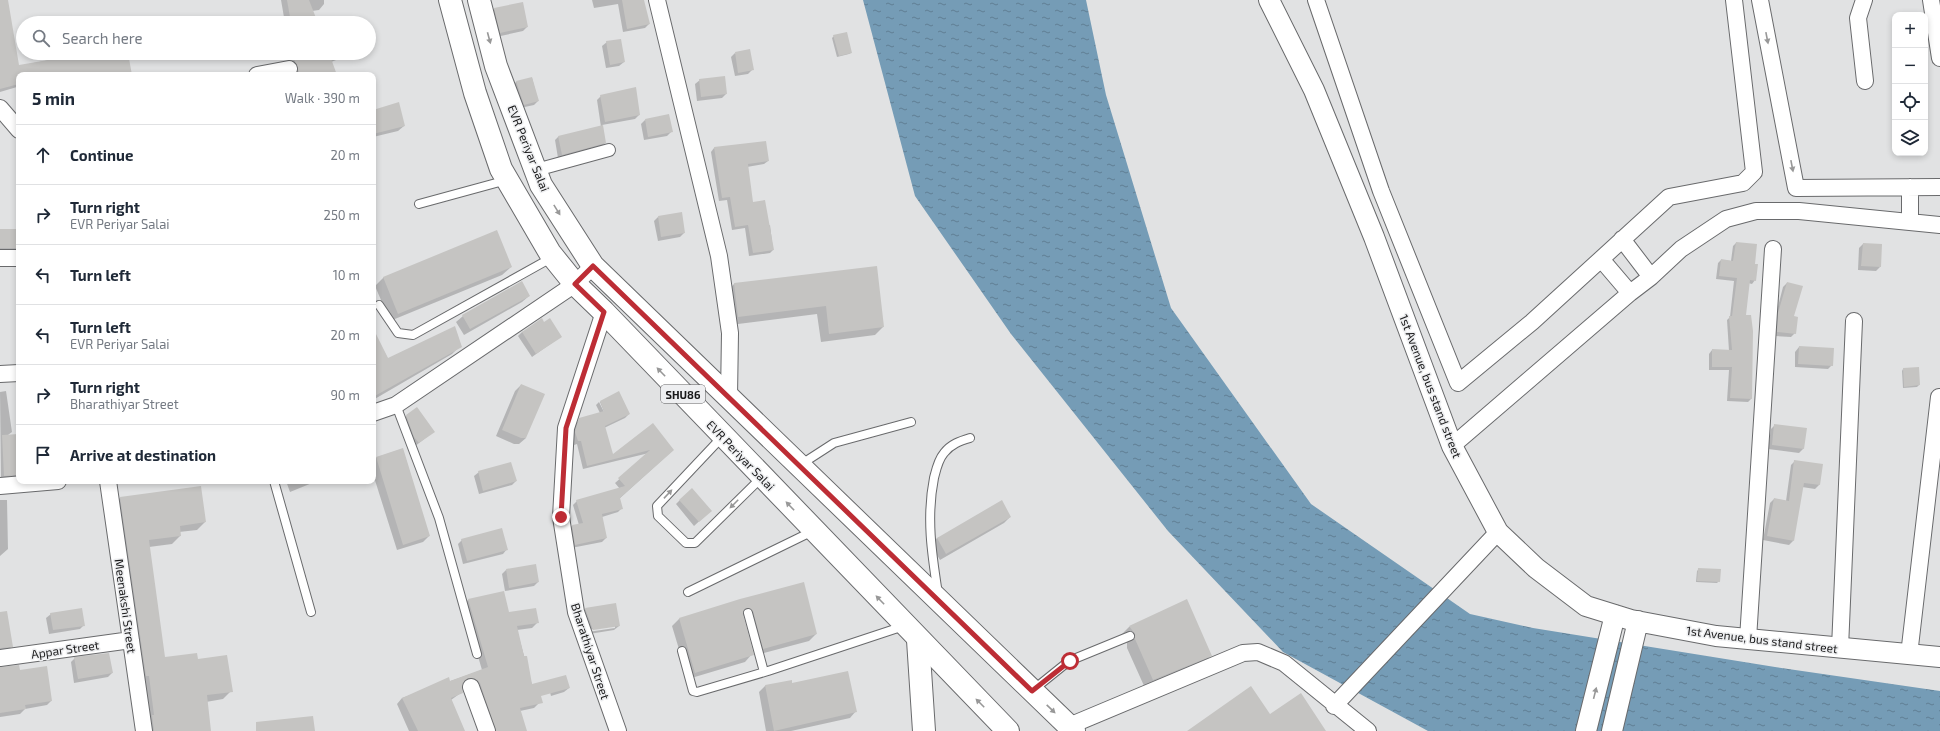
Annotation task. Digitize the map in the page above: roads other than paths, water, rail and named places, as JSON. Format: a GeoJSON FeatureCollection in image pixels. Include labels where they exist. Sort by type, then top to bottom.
{"type":"FeatureCollection","features":[{"type":"Feature","properties":{"kind":"main road","name":"EVR Periyar Salai"},"geometry":{"type":"LineString","coordinates":[[450,0],[475,93],[501,169],[554,257],[575,284],[604,312],[911,633],[1008,731]]}},
{"type":"Feature","properties":{"kind":"main road","name":"EVR Periyar Salai"},"geometry":{"type":"LineString","coordinates":[[479,0],[496,66],[541,185],[593,266],[800,464],[1071,728]]}},
{"type":"Feature","properties":{"kind":"main road"},"geometry":{"type":"LineString","coordinates":[[911,633],[924,731]]}},
{"type":"Feature","properties":{"kind":"street"},"geometry":{"type":"LineString","coordinates":[[657,0],[719,256],[730,334],[729,396]]}},
{"type":"Feature","properties":{"kind":"street","name":"1st Avenue, bus stand street"},"geometry":{"type":"LineString","coordinates":[[1269,0],[1317,98],[1374,237],[1452,446],[1498,532],[1536,568],[1586,606],[1615,615],[1716,636],[1940,657]]}},
{"type":"Feature","properties":{"kind":"street"},"geometry":{"type":"LineString","coordinates":[[1316,0],[1381,191],[1458,383],[1532,322],[1670,197],[1743,183],[1754,172],[1734,0]]}},
{"type":"Feature","properties":{"kind":"street"},"geometry":{"type":"LineString","coordinates":[[1760,0],[1796,188],[1940,187]]}},
{"type":"Feature","properties":{"kind":"street"},"geometry":{"type":"LineString","coordinates":[[1864,0],[1858,18],[1865,81]]}},
{"type":"Feature","properties":{"kind":"street"},"geometry":{"type":"LineString","coordinates":[[1931,0],[1940,58]]}},
{"type":"Feature","properties":{"kind":"street"},"geometry":{"type":"LineString","coordinates":[[273,72],[289,69]]}},
{"type":"Feature","properties":{"kind":"street"},"geometry":{"type":"LineString","coordinates":[[0,108],[13,126]]}},
{"type":"Feature","properties":{"kind":"street"},"geometry":{"type":"LineString","coordinates":[[536,170],[610,150]]}},
{"type":"Feature","properties":{"kind":"street"},"geometry":{"type":"LineString","coordinates":[[1910,187],[1910,222]]}},
{"type":"Feature","properties":{"kind":"street"},"geometry":{"type":"LineString","coordinates":[[1452,446],[1630,293],[1652,277],[1681,249],[1726,219],[1756,211],[1799,211],[1940,225]]}},
{"type":"Feature","properties":{"kind":"street"},"geometry":{"type":"LineString","coordinates":[[1622,239],[1652,277]]}},
{"type":"Feature","properties":{"kind":"street"},"geometry":{"type":"LineString","coordinates":[[1748,639],[1773,250]]}},
{"type":"Feature","properties":{"kind":"street"},"geometry":{"type":"LineString","coordinates":[[0,258],[16,258]]}},
{"type":"Feature","properties":{"kind":"street"},"geometry":{"type":"LineString","coordinates":[[1601,260],[1630,293]]}},
{"type":"Feature","properties":{"kind":"street"},"geometry":{"type":"LineString","coordinates":[[376,412],[396,405],[575,284],[593,266]]}},
{"type":"Feature","properties":{"kind":"street","name":"Bharathiyar Street"},"geometry":{"type":"LineString","coordinates":[[604,312],[566,428],[561,517],[576,612],[618,731]]}},
{"type":"Feature","properties":{"kind":"street"},"geometry":{"type":"LineString","coordinates":[[1840,648],[1854,321]]}},
{"type":"Feature","properties":{"kind":"street"},"geometry":{"type":"LineString","coordinates":[[0,374],[16,373]]}},
{"type":"Feature","properties":{"kind":"street"},"geometry":{"type":"LineString","coordinates":[[1909,655],[1940,398]]}},
{"type":"Feature","properties":{"kind":"street"},"geometry":{"type":"LineString","coordinates":[[0,486],[23,484]]}},
{"type":"Feature","properties":{"kind":"street","name":"Meenakshi Street"},"geometry":{"type":"LineString","coordinates":[[108,484],[144,731]]}},
{"type":"Feature","properties":{"kind":"street"},"geometry":{"type":"LineString","coordinates":[[1334,706],[1498,532]]}},
{"type":"Feature","properties":{"kind":"street"},"geometry":{"type":"LineString","coordinates":[[1586,731],[1615,615]]}},
{"type":"Feature","properties":{"kind":"street"},"geometry":{"type":"LineString","coordinates":[[1612,731],[1638,621]]}},
{"type":"Feature","properties":{"kind":"street","name":"Appar Street"},"geometry":{"type":"LineString","coordinates":[[0,658],[130,640]]}},
{"type":"Feature","properties":{"kind":"street"},"geometry":{"type":"LineString","coordinates":[[1071,728],[1243,653],[1258,652],[1284,663],[1334,706],[1368,731]]}},
{"type":"Feature","properties":{"kind":"street"},"geometry":{"type":"LineString","coordinates":[[471,687],[487,731]]}},
{"type":"Feature","properties":{"kind":"lane"},"geometry":{"type":"LineString","coordinates":[[419,204],[508,179]]}},
{"type":"Feature","properties":{"kind":"lane"},"geometry":{"type":"LineString","coordinates":[[379,305],[398,333],[413,335],[554,257]]}},
{"type":"Feature","properties":{"kind":"lane"},"geometry":{"type":"LineString","coordinates":[[396,405],[439,518],[477,654]]}},
{"type":"Feature","properties":{"kind":"lane"},"geometry":{"type":"LineString","coordinates":[[800,464],[834,443],[911,422]]}},
{"type":"Feature","properties":{"kind":"lane"},"geometry":{"type":"LineString","coordinates":[[723,436],[657,506],[658,516],[686,543],[695,543],[762,477]]}},
{"type":"Feature","properties":{"kind":"lane"},"geometry":{"type":"LineString","coordinates":[[939,600],[930,540],[931,494],[939,461],[944,453],[951,446],[970,438]]}},
{"type":"Feature","properties":{"kind":"lane"},"geometry":{"type":"LineString","coordinates":[[275,484],[311,612]]}},
{"type":"Feature","properties":{"kind":"lane"},"geometry":{"type":"LineString","coordinates":[[688,592],[814,531]]}},
{"type":"Feature","properties":{"kind":"lane"},"geometry":{"type":"LineString","coordinates":[[748,614],[764,672]]}},
{"type":"Feature","properties":{"kind":"lane"},"geometry":{"type":"LineString","coordinates":[[682,651],[693,691],[697,692],[764,672],[911,633]]}},
{"type":"Feature","properties":{"kind":"lane"},"geometry":{"type":"LineString","coordinates":[[1032,691],[1070,661],[1130,636]]}},
{"type":"Feature","properties":{"kind":"water"},"geometry":{"type":"Polygon","coordinates":[[[863,0],[1086,0],[1106,95],[1171,308],[1311,504],[1470,614],[1533,628],[1775,667],[1940,691],[1940,731],[1428,731],[1283,652],[1168,531],[1011,334],[915,196],[863,0]]]}}]}
